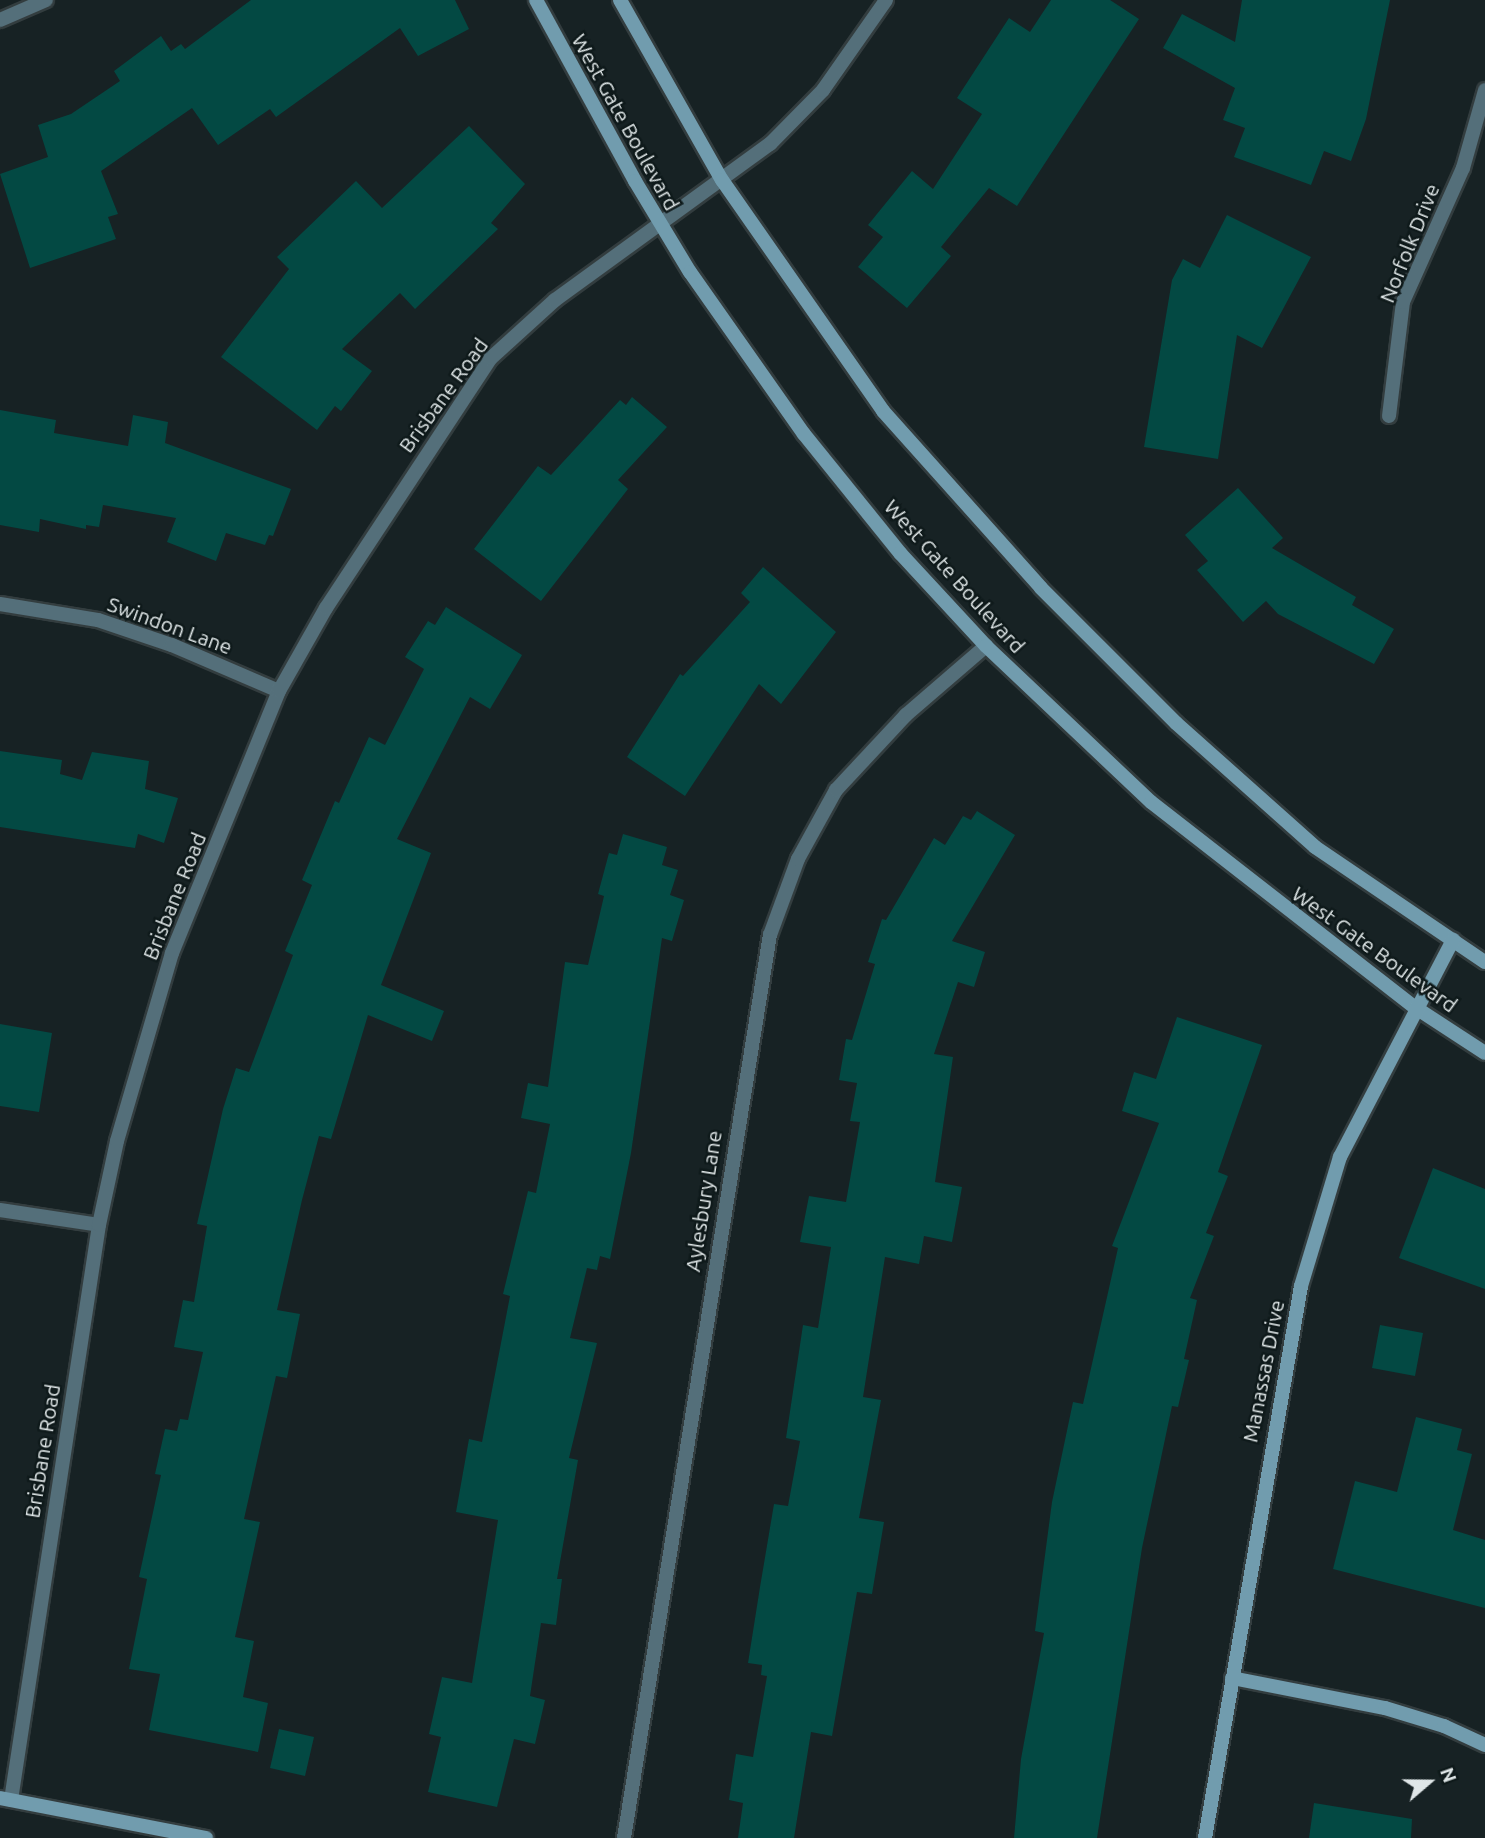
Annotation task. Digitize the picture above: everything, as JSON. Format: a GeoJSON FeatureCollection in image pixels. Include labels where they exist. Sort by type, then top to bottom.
{"type":"FeatureCollection","features":[{"type":"Feature","properties":{"kind":"main road","name":"West Gate Boulevard"},"geometry":{"type":"LineString","coordinates":[[536,0],[658,222],[804,434],[900,553],[986,646],[1151,802],[1416,1008],[1485,1053]]}},
{"type":"Feature","properties":{"kind":"main road"},"geometry":{"type":"LineString","coordinates":[[621,0],[722,180],[883,411],[1041,589],[1177,723],[1315,847],[1485,962]]}},
{"type":"Feature","properties":{"kind":"main road","name":"Manassas Drive"},"geometry":{"type":"LineString","coordinates":[[1205,1838],[1301,1286],[1340,1157],[1453,940]]}},
{"type":"Feature","properties":{"kind":"main road"},"geometry":{"type":"LineString","coordinates":[[1232,1678],[1385,1708],[1444,1726],[1485,1745]]}},
{"type":"Feature","properties":{"kind":"main road"},"geometry":{"type":"LineString","coordinates":[[5,1799],[206,1838]]}},
{"type":"Feature","properties":{"kind":"street"},"geometry":{"type":"LineString","coordinates":[[0,20],[47,0]]}},
{"type":"Feature","properties":{"kind":"street","name":"Brisbane Road"},"geometry":{"type":"LineString","coordinates":[[5,1799],[99,1226],[137,1067],[172,953],[279,691],[326,608],[491,358],[555,300],[658,222],[722,180],[770,144],[822,90],[886,0]]}},
{"type":"Feature","properties":{"kind":"street","name":"Norfolk Drive"},"geometry":{"type":"LineString","coordinates":[[1390,416],[1403,302],[1463,168],[1485,90]]}},
{"type":"Feature","properties":{"kind":"street","name":"Swindon Lane"},"geometry":{"type":"LineString","coordinates":[[0,604],[108,623],[279,691]]}},
{"type":"Feature","properties":{"kind":"street","name":"Aylesbury Lane"},"geometry":{"type":"LineString","coordinates":[[624,1838],[754,1010],[770,935],[797,859],[836,790],[906,715],[986,646]]}},
{"type":"Feature","properties":{"kind":"street"},"geometry":{"type":"LineString","coordinates":[[0,1210],[99,1226]]}},
{"type":"Feature","properties":{"kind":"building"},"geometry":{"type":"Polygon","coordinates":[[[251,0],[455,0],[469,29],[418,56],[400,28],[276,117],[270,109],[218,145],[192,108],[101,171],[118,214],[108,217],[116,239],[30,268],[0,174],[48,157],[38,125],[71,114],[120,81],[114,71],[161,36],[171,51],[181,44],[185,49],[251,0]]]}},
{"type":"Feature","properties":{"kind":"building"},"geometry":{"type":"Polygon","coordinates":[[[1051,0],[1110,0],[1139,19],[1017,206],[989,188],[941,247],[951,256],[907,308],[858,267],[883,237],[868,225],[912,171],[933,189],[982,114],[957,98],[1009,18],[1030,32],[1051,0]]]}},
{"type":"Feature","properties":{"kind":"building"},"geometry":{"type":"Polygon","coordinates":[[[1242,0],[1390,0],[1366,119],[1351,161],[1324,151],[1311,185],[1234,157],[1245,128],[1223,120],[1235,88],[1163,48],[1182,14],[1235,42],[1242,0]]]}},
{"type":"Feature","properties":{"kind":"building"},"geometry":{"type":"Polygon","coordinates":[[[469,126],[525,184],[491,223],[498,229],[415,309],[400,293],[342,349],[372,371],[341,411],[335,406],[317,430],[221,357],[289,269],[277,257],[356,181],[382,208],[469,126]]]}},
{"type":"Feature","properties":{"kind":"building"},"geometry":{"type":"Polygon","coordinates":[[[1227,215],[1311,257],[1262,348],[1237,335],[1218,459],[1144,447],[1172,280],[1183,259],[1200,268],[1227,215]]]}},
{"type":"Feature","properties":{"kind":"building"},"geometry":{"type":"Polygon","coordinates":[[[632,397],[667,427],[618,480],[628,489],[541,601],[474,549],[538,466],[551,475],[620,400],[626,405],[632,397]]]}},
{"type":"Feature","properties":{"kind":"building"},"geometry":{"type":"Polygon","coordinates":[[[0,410],[56,420],[54,433],[128,446],[133,415],[168,422],[165,443],[291,489],[273,536],[269,535],[265,545],[226,533],[216,561],[167,542],[176,518],[103,505],[99,527],[86,525],[86,529],[40,519],[39,532],[0,525],[0,410]]]}},
{"type":"Feature","properties":{"kind":"building"},"geometry":{"type":"Polygon","coordinates":[[[1238,488],[1283,538],[1272,548],[1356,597],[1352,605],[1394,629],[1374,664],[1278,614],[1266,601],[1243,622],[1197,570],[1208,561],[1185,535],[1238,488]]]}},
{"type":"Feature","properties":{"kind":"building"},"geometry":{"type":"Polygon","coordinates":[[[763,567],[836,632],[781,704],[759,684],[685,796],[627,757],[680,674],[683,676],[750,602],[741,593],[763,567]]]}},
{"type":"Feature","properties":{"kind":"building"},"geometry":{"type":"Polygon","coordinates":[[[446,607],[522,655],[490,709],[470,697],[397,839],[431,853],[381,985],[444,1011],[432,1041],[368,1015],[331,1139],[319,1136],[302,1200],[277,1310],[300,1314],[287,1378],[276,1376],[244,1519],[260,1522],[235,1637],[254,1641],[243,1697],[268,1703],[258,1752],[149,1730],[160,1674],[129,1669],[147,1579],[139,1577],[161,1475],[155,1474],[165,1429],[177,1431],[180,1419],[188,1420],[203,1352],[174,1347],[183,1300],[194,1302],[207,1226],[197,1224],[223,1109],[236,1068],[249,1072],[293,955],[285,951],[312,885],[302,880],[335,801],[339,803],[369,737],[385,745],[424,669],[405,657],[428,621],[435,625],[446,607]]]}},
{"type":"Feature","properties":{"kind":"building"},"geometry":{"type":"Polygon","coordinates":[[[0,751],[62,760],[60,774],[82,780],[92,752],[149,761],[145,789],[178,798],[164,843],[138,834],[135,848],[0,827],[0,751]]]}},
{"type":"Feature","properties":{"kind":"building"},"geometry":{"type":"Polygon","coordinates":[[[977,811],[1015,835],[952,941],[985,952],[974,987],[958,982],[934,1054],[953,1057],[935,1182],[962,1187],[952,1242],[924,1236],[919,1264],[885,1257],[863,1397],[881,1400],[859,1518],[884,1522],[872,1594],[857,1592],[832,1736],[811,1732],[794,1838],[738,1838],[743,1803],[729,1800],[736,1754],[753,1757],[767,1676],[761,1675],[762,1665],[748,1663],[774,1504],[788,1506],[800,1441],[786,1438],[803,1325],[818,1328],[831,1247],[800,1242],[809,1196],[846,1202],[860,1122],[850,1121],[857,1083],[839,1080],[846,1039],[852,1040],[875,964],[868,962],[882,919],[886,920],[934,838],[945,845],[963,816],[971,820],[977,811]]]}},
{"type":"Feature","properties":{"kind":"building"},"geometry":{"type":"Polygon","coordinates":[[[623,834],[667,847],[662,865],[678,870],[670,895],[684,900],[672,941],[662,938],[631,1153],[610,1259],[600,1256],[597,1270],[587,1268],[570,1338],[597,1343],[569,1458],[578,1460],[557,1579],[562,1579],[556,1625],[541,1623],[530,1696],[545,1700],[535,1744],[514,1739],[497,1807],[428,1792],[441,1737],[429,1734],[442,1677],[472,1683],[498,1520],[456,1512],[469,1439],[482,1442],[510,1296],[503,1294],[528,1191],[536,1193],[550,1124],[521,1118],[528,1083],[548,1087],[565,962],[588,965],[604,896],[598,894],[609,853],[617,855],[623,834]]]}},
{"type":"Feature","properties":{"kind":"building"},"geometry":{"type":"Polygon","coordinates":[[[1177,1017],[1262,1045],[1218,1172],[1228,1176],[1206,1233],[1214,1236],[1190,1298],[1197,1300],[1184,1359],[1189,1360],[1178,1407],[1172,1406],[1142,1548],[1097,1838],[1014,1838],[1021,1759],[1044,1633],[1035,1631],[1052,1502],[1073,1402],[1083,1404],[1118,1248],[1112,1246],[1159,1123],[1122,1111],[1134,1072],[1156,1079],[1177,1017]]]}},
{"type":"Feature","properties":{"kind":"building"},"geometry":{"type":"Polygon","coordinates":[[[0,1024],[52,1033],[39,1112],[0,1106],[0,1024]]]}},
{"type":"Feature","properties":{"kind":"building"},"geometry":{"type":"Polygon","coordinates":[[[1433,1168],[1485,1189],[1485,1289],[1399,1258],[1433,1168]]]}},
{"type":"Feature","properties":{"kind":"building"},"geometry":{"type":"Polygon","coordinates":[[[1380,1325],[1423,1333],[1415,1376],[1372,1368],[1380,1325]]]}},
{"type":"Feature","properties":{"kind":"building"},"geometry":{"type":"Polygon","coordinates":[[[1416,1417],[1462,1429],[1457,1450],[1472,1454],[1453,1530],[1485,1540],[1485,1608],[1333,1569],[1355,1481],[1397,1492],[1416,1417]]]}},
{"type":"Feature","properties":{"kind":"building"},"geometry":{"type":"Polygon","coordinates":[[[279,1729],[314,1737],[305,1776],[270,1768],[279,1729]]]}},
{"type":"Feature","properties":{"kind":"building"},"geometry":{"type":"Polygon","coordinates":[[[1314,1803],[1412,1819],[1411,1838],[1309,1838],[1314,1803]]]}}]}
